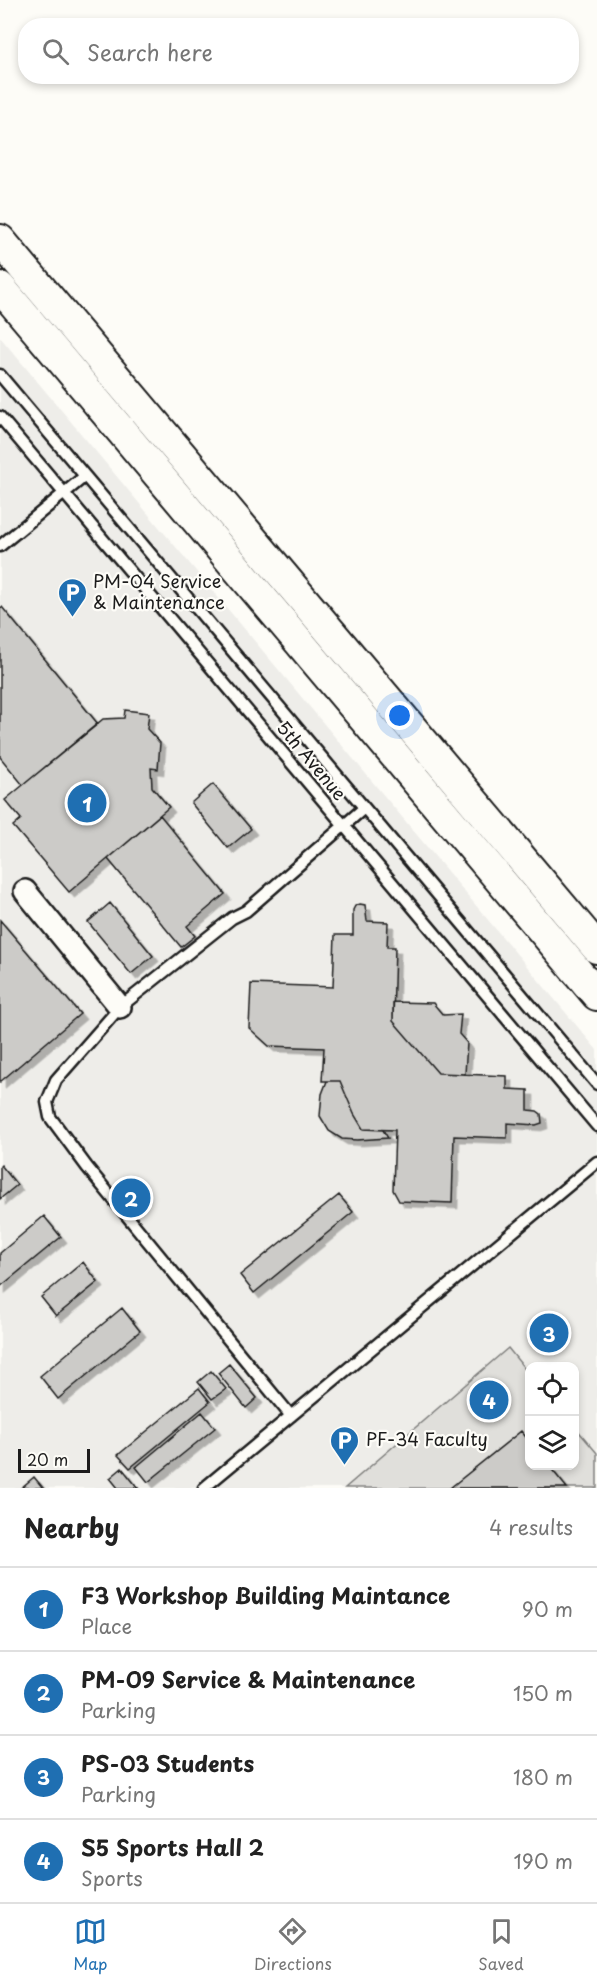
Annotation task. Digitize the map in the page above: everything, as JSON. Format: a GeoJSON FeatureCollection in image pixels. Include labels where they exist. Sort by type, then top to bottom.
{"type":"FeatureCollection","features":[{"type":"Feature","properties":{"kind":"main road"},"geometry":{"type":"LineString","coordinates":[[0,240],[597,948]]}},
{"type":"Feature","properties":{"kind":"main road"},"geometry":{"type":"LineString","coordinates":[[0,287],[597,995]]}},
{"type":"Feature","properties":{"kind":"street"},"geometry":{"type":"LineString","coordinates":[[25,891],[120,1007]]}},
{"type":"Feature","properties":{"kind":"lane","name":"5th Avenue"},"geometry":{"type":"LineString","coordinates":[[0,375],[597,1084]]}},
{"type":"Feature","properties":{"kind":"lane","name":"5th Avenue"},"geometry":{"type":"LineString","coordinates":[[0,417],[597,1126]]}},
{"type":"Feature","properties":{"kind":"lane"},"geometry":{"type":"LineString","coordinates":[[0,546],[84,476]]}},
{"type":"Feature","properties":{"kind":"lane"},"geometry":{"type":"LineString","coordinates":[[291,1416],[87,1167],[50,1117],[47,1102],[56,1080],[120,1007],[232,918],[246,911],[364,808]]}},
{"type":"Feature","properties":{"kind":"lane"},"geometry":{"type":"LineString","coordinates":[[204,1488],[597,1162]]}},
{"type":"Feature","properties":{"kind":"shaded area"},"geometry":{"type":"Polygon","coordinates":[[[0,337],[597,1050],[597,1488],[0,1488],[0,337]]]}},
{"type":"Feature","properties":{"kind":"shaded area"},"geometry":{"type":"Polygon","coordinates":[[[508,1348],[525,1369],[525,1470],[579,1470],[579,1432],[597,1453],[597,1488],[345,1488],[508,1348]]]}},
{"type":"Feature","properties":{"kind":"building"},"geometry":{"type":"Polygon","coordinates":[[[2,607],[98,724],[23,785],[0,757],[0,608],[2,607]]]}},
{"type":"Feature","properties":{"kind":"building"},"geometry":{"type":"Polygon","coordinates":[[[125,710],[149,713],[147,729],[160,743],[158,769],[151,768],[152,787],[169,807],[69,892],[13,826],[21,819],[5,800],[103,719],[124,718],[125,710]]]}},
{"type":"Feature","properties":{"kind":"building"},"geometry":{"type":"Polygon","coordinates":[[[213,784],[251,829],[228,848],[191,803],[213,784]]]}},
{"type":"Feature","properties":{"kind":"building"},"geometry":{"type":"Polygon","coordinates":[[[160,815],[225,894],[187,926],[195,936],[181,947],[108,859],[160,815]]]}},
{"type":"Feature","properties":{"kind":"building"},"geometry":{"type":"Polygon","coordinates":[[[110,903],[153,956],[131,974],[88,922],[110,903]]]}},
{"type":"Feature","properties":{"kind":"building"},"geometry":{"type":"Polygon","coordinates":[[[360,904],[365,905],[367,921],[388,922],[387,947],[395,947],[393,1021],[438,1073],[507,1076],[507,1089],[528,1090],[528,1110],[541,1114],[542,1123],[536,1125],[507,1123],[507,1138],[454,1136],[452,1203],[399,1201],[393,1190],[395,1130],[363,1129],[340,1081],[322,1081],[324,1048],[269,1046],[249,1028],[251,984],[333,987],[335,935],[353,935],[353,910],[360,904]]]}},
{"type":"Feature","properties":{"kind":"building"},"geometry":{"type":"Polygon","coordinates":[[[0,920],[80,1014],[0,1082],[0,920]]]}},
{"type":"Feature","properties":{"kind":"building"},"geometry":{"type":"Polygon","coordinates":[[[393,1002],[433,1003],[443,1015],[461,1014],[459,1034],[467,1043],[465,1074],[438,1073],[393,1021],[393,1002]]]}},
{"type":"Feature","properties":{"kind":"building"},"geometry":{"type":"Polygon","coordinates":[[[327,1081],[340,1081],[363,1129],[383,1130],[388,1138],[342,1139],[329,1131],[320,1116],[322,1094],[327,1081]]]}},
{"type":"Feature","properties":{"kind":"building"},"geometry":{"type":"Polygon","coordinates":[[[0,1166],[17,1185],[0,1199],[0,1166]]]}},
{"type":"Feature","properties":{"kind":"building"},"geometry":{"type":"Polygon","coordinates":[[[339,1195],[353,1212],[254,1293],[240,1275],[339,1195]]]}},
{"type":"Feature","properties":{"kind":"building"},"geometry":{"type":"Polygon","coordinates":[[[44,1216],[61,1237],[0,1287],[0,1253],[44,1216]]]}},
{"type":"Feature","properties":{"kind":"building"},"geometry":{"type":"Polygon","coordinates":[[[83,1262],[98,1282],[56,1316],[41,1297],[83,1262]]]}},
{"type":"Feature","properties":{"kind":"building"},"geometry":{"type":"Polygon","coordinates":[[[122,1308],[140,1331],[58,1399],[40,1376],[122,1308]]]}},
{"type":"Feature","properties":{"kind":"building"},"geometry":{"type":"Polygon","coordinates":[[[229,1364],[257,1398],[246,1408],[218,1373],[229,1364]]]}},
{"type":"Feature","properties":{"kind":"building"},"geometry":{"type":"Polygon","coordinates":[[[211,1371],[226,1389],[212,1399],[198,1382],[211,1371]]]}},
{"type":"Feature","properties":{"kind":"building"},"geometry":{"type":"Polygon","coordinates":[[[199,1388],[210,1402],[130,1468],[118,1455],[199,1388]]]}},
{"type":"Feature","properties":{"kind":"building"},"geometry":{"type":"Polygon","coordinates":[[[202,1412],[215,1428],[148,1482],[136,1467],[202,1412]]]}},
{"type":"Feature","properties":{"kind":"building"},"geometry":{"type":"Polygon","coordinates":[[[521,1431],[525,1436],[525,1470],[552,1470],[567,1488],[450,1488],[521,1431]]]}},
{"type":"Feature","properties":{"kind":"building"},"geometry":{"type":"Polygon","coordinates":[[[122,1468],[138,1488],[118,1488],[110,1478],[122,1468]]]}},
{"type":"Feature","properties":{"kind":"building"},"geometry":{"type":"Polygon","coordinates":[[[34,1477],[43,1488],[21,1488],[34,1477]]]}},
{"type":"Feature","properties":{"kind":"place","name":"PM-04 Service & Maintenance"},"geometry":{"type":"Point","coordinates":[72,618]}},
{"type":"Feature","properties":{"kind":"place","name":"F3 Workshop Building Maintance"},"geometry":{"type":"Point","coordinates":[87,803]}},
{"type":"Feature","properties":{"kind":"place","name":"PM-09 Service & Maintenance"},"geometry":{"type":"Point","coordinates":[131,1198]}},
{"type":"Feature","properties":{"kind":"place","name":"PS-03 Students"},"geometry":{"type":"Point","coordinates":[549,1333]}},
{"type":"Feature","properties":{"kind":"place","name":"S5 Sports Hall 2"},"geometry":{"type":"Point","coordinates":[489,1400]}},
{"type":"Feature","properties":{"kind":"place","name":"PF-34 Faculty"},"geometry":{"type":"Point","coordinates":[345,1466]}}]}
